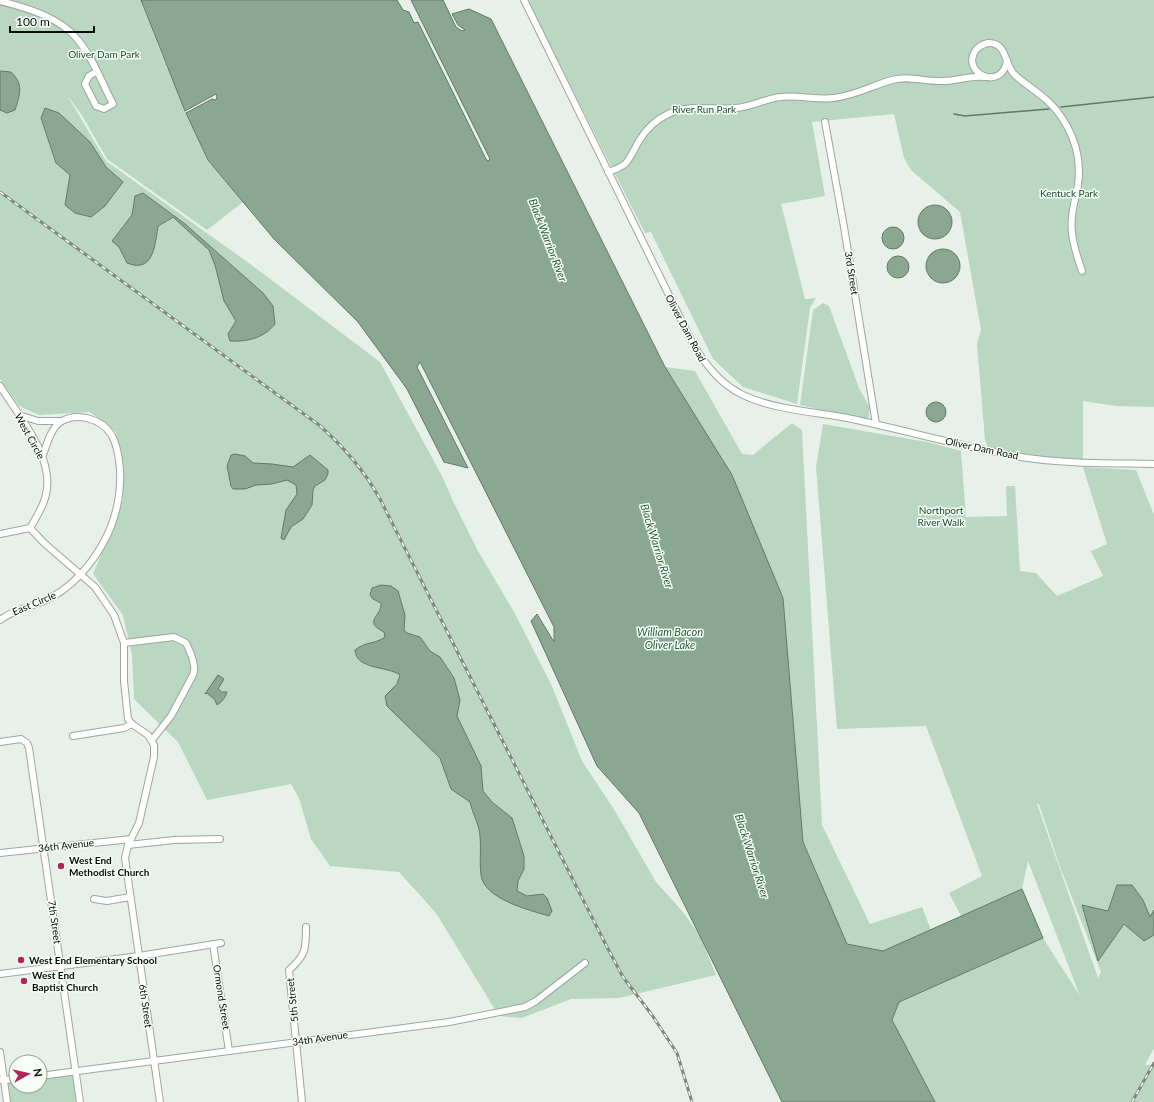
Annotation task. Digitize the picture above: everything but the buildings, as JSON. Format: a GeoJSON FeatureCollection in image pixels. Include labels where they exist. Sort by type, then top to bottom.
{"type":"FeatureCollection","features":[{"type":"Feature","properties":{"kind":"street","name":"Oliver Dam Road"},"geometry":{"type":"LineString","coordinates":[[524,0],[693,344],[716,377],[730,388],[744,396],[777,407],[819,412],[1020,456],[1083,462],[1154,464]]}},
{"type":"Feature","properties":{"kind":"street"},"geometry":{"type":"LineString","coordinates":[[0,1],[53,20],[66,28],[78,39],[96,72],[113,104],[104,109],[96,106],[85,84],[89,76],[96,72]]}},
{"type":"Feature","properties":{"kind":"street"},"geometry":{"type":"LineString","coordinates":[[958,79],[969,71],[973,61],[973,56],[979,47],[989,43],[994,44],[1003,50],[1011,71],[1018,78],[1046,98],[1057,111],[1066,125],[1077,148],[1079,169],[1073,204],[1072,233],[1082,271]]}},
{"type":"Feature","properties":{"kind":"street"},"geometry":{"type":"LineString","coordinates":[[1000,74],[1006,65],[1007,60]]}},
{"type":"Feature","properties":{"kind":"street"},"geometry":{"type":"LineString","coordinates":[[973,61],[976,71],[985,77]]}},
{"type":"Feature","properties":{"kind":"street"},"geometry":{"type":"LineString","coordinates":[[608,172],[619,168],[626,163],[643,135],[652,125],[663,117],[681,109],[742,108],[770,99],[787,97],[841,97],[863,92],[900,78],[941,81],[969,76],[990,78],[1000,74],[1018,78]]}},
{"type":"Feature","properties":{"kind":"street","name":"3rd Street"},"geometry":{"type":"LineString","coordinates":[[825,122],[844,227],[876,424]]}},
{"type":"Feature","properties":{"kind":"street","name":"West Circle"},"geometry":{"type":"LineString","coordinates":[[0,386],[43,455],[48,475],[44,502],[30,528]]}},
{"type":"Feature","properties":{"kind":"street","name":"East Circle"},"geometry":{"type":"LineString","coordinates":[[0,620],[13,612],[51,598],[68,587],[81,574],[101,548],[119,505],[119,458],[113,437],[101,424],[81,417],[62,421],[38,420],[18,414]]}},
{"type":"Feature","properties":{"kind":"street"},"geometry":{"type":"LineString","coordinates":[[43,455],[52,433],[62,421]]}},
{"type":"Feature","properties":{"kind":"street"},"geometry":{"type":"LineString","coordinates":[[0,534],[30,528],[44,543],[96,587],[113,613],[124,643],[126,705],[128,719],[132,724],[146,733],[152,740],[171,716],[194,675],[194,668],[188,647],[186,643],[174,637],[124,643]]}},
{"type":"Feature","properties":{"kind":"street"},"geometry":{"type":"LineString","coordinates":[[73,736],[124,728],[132,724]]}},
{"type":"Feature","properties":{"kind":"street","name":"7th Street"},"geometry":{"type":"LineString","coordinates":[[0,742],[21,739],[27,743],[80,1102]]}},
{"type":"Feature","properties":{"kind":"street","name":"6th Street"},"geometry":{"type":"LineString","coordinates":[[152,740],[154,757],[139,823],[130,842],[125,858],[160,1102]]}},
{"type":"Feature","properties":{"kind":"street","name":"36th Avenue"},"geometry":{"type":"LineString","coordinates":[[0,852],[130,842],[220,839]]}},
{"type":"Feature","properties":{"kind":"street"},"geometry":{"type":"LineString","coordinates":[[94,899],[107,901],[130,897]]}},
{"type":"Feature","properties":{"kind":"street","name":"5th Street"},"geometry":{"type":"LineString","coordinates":[[302,1102],[289,970],[303,956],[306,947],[306,927]]}},
{"type":"Feature","properties":{"kind":"street"},"geometry":{"type":"LineString","coordinates":[[0,974],[139,956],[222,943]]}},
{"type":"Feature","properties":{"kind":"street","name":"Ormond Street"},"geometry":{"type":"LineString","coordinates":[[213,944],[229,1051]]}},
{"type":"Feature","properties":{"kind":"street","name":"34th Avenue"},"geometry":{"type":"LineString","coordinates":[[48,1075],[296,1041],[449,1022],[514,1011],[536,1001],[585,963]]}},
{"type":"Feature","properties":{"kind":"street"},"geometry":{"type":"LineString","coordinates":[[0,1052],[2,1080],[7,1102]]}},
{"type":"Feature","properties":{"kind":"green space","name":"Oliver Dam Park"},"geometry":{"type":"Polygon","coordinates":[[[0,0],[141,0],[162,56],[208,160],[243,202],[207,230],[107,159],[83,117],[67,95],[106,161],[253,266],[380,362],[442,476],[478,551],[514,612],[551,684],[582,761],[615,811],[656,882],[683,912],[700,936],[716,975],[619,998],[571,999],[522,1018],[499,1016],[436,913],[399,872],[330,866],[311,839],[299,798],[291,784],[207,800],[178,742],[134,699],[132,655],[123,615],[93,574],[123,500],[116,432],[90,412],[39,415],[19,406],[0,379],[0,0]]]}},
{"type":"Feature","properties":{"kind":"green space"},"geometry":{"type":"Polygon","coordinates":[[[527,0],[1154,0],[1154,407],[1116,406],[1083,401],[1083,462],[989,450],[985,440],[977,344],[981,330],[960,212],[911,170],[904,158],[894,114],[812,122],[825,196],[781,204],[805,299],[816,298],[810,308],[797,404],[743,387],[713,359],[651,232],[645,233],[527,0]]]}},
{"type":"Feature","properties":{"kind":"green space"},"geometry":{"type":"Polygon","coordinates":[[[823,303],[829,306],[859,388],[870,408],[868,420],[800,405],[813,310],[823,303]]]}},
{"type":"Feature","properties":{"kind":"green space"},"geometry":{"type":"Polygon","coordinates":[[[665,367],[695,371],[742,454],[753,455],[792,423],[802,430],[822,825],[870,924],[922,907],[931,930],[883,951],[847,944],[803,842],[783,598],[665,367]]]}},
{"type":"Feature","properties":{"kind":"green space","name":"Northport River Walk"},"geometry":{"type":"Polygon","coordinates":[[[823,424],[927,442],[961,451],[966,517],[1007,516],[1006,486],[1015,486],[1020,571],[1036,573],[1057,596],[1103,576],[1091,551],[1107,544],[1083,467],[1136,470],[1154,515],[1154,1048],[1145,1065],[1154,1065],[1154,1102],[935,1102],[892,1020],[899,1002],[1043,938],[1080,996],[1028,861],[1022,889],[961,916],[949,893],[982,876],[926,726],[837,729],[816,467],[823,424]],[[1037,804],[1098,978],[1101,972],[1060,867],[1039,804],[1037,804]]]}},
{"type":"Feature","properties":{"kind":"green space"},"geometry":{"type":"Polygon","coordinates":[[[73,1075],[77,1102],[10,1102],[9,1094],[48,1094],[48,1078],[73,1075]]]}},
{"type":"Feature","properties":{"kind":"water","name":"William Bacon Oliver Lake"},"geometry":{"type":"Polygon","coordinates":[[[141,0],[397,0],[403,10],[409,12],[414,23],[418,22],[488,161],[490,159],[411,0],[443,0],[456,27],[462,31],[465,30],[458,25],[452,14],[469,9],[491,19],[665,367],[732,475],[783,598],[803,842],[847,944],[883,951],[1022,889],[1043,938],[899,1002],[892,1020],[935,1102],[782,1102],[639,813],[597,766],[531,621],[537,614],[554,642],[554,627],[420,362],[417,367],[468,468],[444,462],[407,389],[358,322],[274,239],[208,160],[186,113],[212,99],[216,100],[217,96],[216,94],[185,111],[141,0]]]}},
{"type":"Feature","properties":{"kind":"water"},"geometry":{"type":"Polygon","coordinates":[[[0,71],[11,72],[18,81],[20,90],[15,110],[7,113],[0,110],[0,71]]]}},
{"type":"Feature","properties":{"kind":"water"},"geometry":{"type":"Polygon","coordinates":[[[45,108],[59,113],[90,142],[106,167],[123,182],[105,206],[91,217],[75,213],[65,205],[70,175],[56,163],[41,118],[45,108]]]}},
{"type":"Feature","properties":{"kind":"water"},"geometry":{"type":"Polygon","coordinates":[[[143,193],[185,224],[263,293],[273,306],[275,324],[271,329],[260,336],[249,340],[230,341],[228,334],[236,321],[224,301],[215,265],[209,250],[173,217],[158,227],[153,251],[148,261],[140,265],[127,263],[119,247],[112,241],[132,215],[135,196],[143,193]]]}},
{"type":"Feature","properties":{"kind":"water"},"geometry":{"type":"Polygon","coordinates":[[[938,205],[945,207],[950,212],[952,222],[950,232],[945,237],[932,239],[925,237],[920,232],[918,219],[920,212],[925,207],[938,205]]]}},
{"type":"Feature","properties":{"kind":"water"},"geometry":{"type":"Polygon","coordinates":[[[893,227],[901,230],[904,238],[901,246],[893,249],[885,246],[882,238],[885,230],[893,227]]]}},
{"type":"Feature","properties":{"kind":"water"},"geometry":{"type":"Polygon","coordinates":[[[946,249],[953,251],[958,256],[960,266],[958,276],[953,281],[940,283],[933,281],[928,276],[926,263],[928,256],[933,251],[946,249]]]}},
{"type":"Feature","properties":{"kind":"water"},"geometry":{"type":"Polygon","coordinates":[[[898,256],[906,259],[909,267],[906,275],[898,278],[890,275],[887,267],[890,259],[898,256]]]}},
{"type":"Feature","properties":{"kind":"water"},"geometry":{"type":"Polygon","coordinates":[[[936,402],[943,405],[946,412],[943,419],[936,422],[929,419],[926,412],[929,405],[936,402]]]}},
{"type":"Feature","properties":{"kind":"water"},"geometry":{"type":"Polygon","coordinates":[[[235,454],[245,456],[253,463],[293,467],[310,455],[328,470],[325,480],[315,486],[313,490],[312,505],[303,519],[291,527],[284,540],[281,538],[286,510],[297,494],[296,485],[287,480],[272,484],[256,485],[245,489],[233,489],[227,466],[231,455],[235,454]]]}},
{"type":"Feature","properties":{"kind":"water"},"geometry":{"type":"Polygon","coordinates":[[[381,585],[391,586],[398,591],[405,615],[404,630],[407,633],[420,637],[430,651],[440,657],[454,678],[460,700],[457,716],[481,766],[483,791],[492,802],[512,818],[524,856],[524,869],[518,881],[517,891],[527,896],[543,894],[547,898],[552,911],[549,916],[519,907],[499,897],[490,891],[484,883],[480,869],[479,829],[470,802],[451,789],[440,758],[387,706],[385,696],[397,684],[400,675],[395,672],[373,667],[361,661],[357,656],[355,650],[359,647],[378,641],[385,637],[384,632],[374,625],[375,619],[381,608],[381,603],[373,599],[370,595],[372,588],[381,585]]]}},
{"type":"Feature","properties":{"kind":"water"},"geometry":{"type":"Polygon","coordinates":[[[218,675],[224,679],[218,689],[222,692],[227,692],[224,699],[217,705],[215,700],[207,693],[205,694],[218,675]]]}},
{"type":"Feature","properties":{"kind":"water"},"geometry":{"type":"Polygon","coordinates":[[[1117,885],[1132,885],[1143,900],[1150,917],[1154,910],[1154,935],[1144,941],[1124,924],[1098,961],[1082,905],[1108,911],[1117,885]]]}},
{"type":"Feature","properties":{"kind":"waterway"},"geometry":{"type":"LineString","coordinates":[[1061,107],[1154,97]]}},
{"type":"Feature","properties":{"kind":"waterway"},"geometry":{"type":"LineString","coordinates":[[954,114],[965,116],[1049,109]]}},
{"type":"Feature","properties":{"kind":"railway"},"geometry":{"type":"LineString","coordinates":[[0,192],[319,425],[345,450],[360,469],[380,499],[623,977],[652,1015],[677,1053],[692,1102]]}},
{"type":"Feature","properties":{"kind":"railway"},"geometry":{"type":"LineString","coordinates":[[1132,1102],[1154,1063]]}},
{"type":"Feature","properties":{"kind":"place","name":"West End Methodist Church"},"geometry":{"type":"Point","coordinates":[61,866]}},
{"type":"Feature","properties":{"kind":"place","name":"West End Elementary School"},"geometry":{"type":"Point","coordinates":[21,960]}},
{"type":"Feature","properties":{"kind":"place","name":"West End Baptist Church"},"geometry":{"type":"Point","coordinates":[24,981]}},
{"type":"Feature","properties":{"kind":"park label","name":"River Run Park"},"geometry":{"type":"Point","coordinates":[704,109]}},
{"type":"Feature","properties":{"kind":"park label","name":"Kentuck Park"},"geometry":{"type":"Point","coordinates":[1069,193]}},
{"type":"Feature","properties":{"kind":"water label","name":"Black Warrior River"},"geometry":{"type":"Point","coordinates":[548,240]}},
{"type":"Feature","properties":{"kind":"water label","name":"Black Warrior River"},"geometry":{"type":"Point","coordinates":[657,546]}},
{"type":"Feature","properties":{"kind":"water label","name":"Black Warrior River"},"geometry":{"type":"Point","coordinates":[752,856]}}]}
